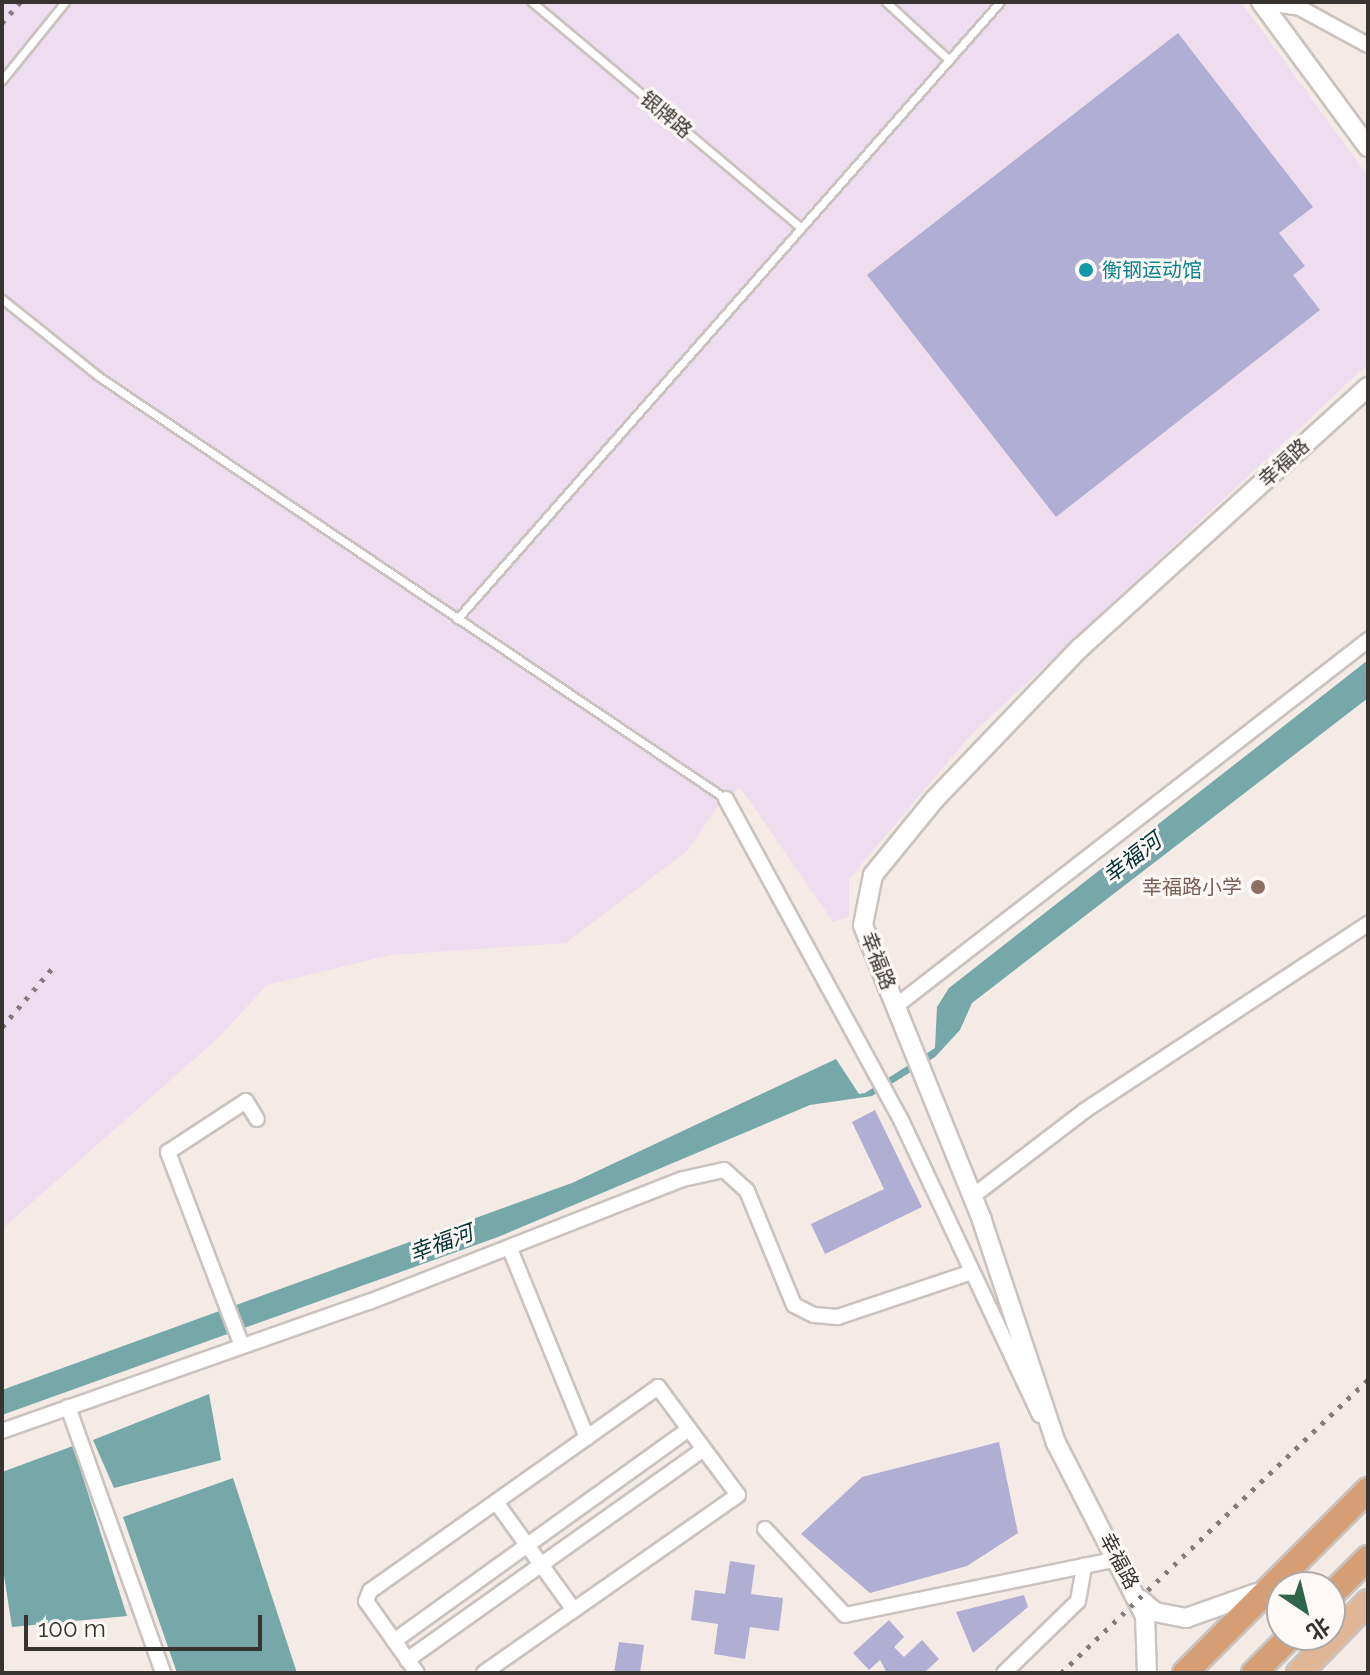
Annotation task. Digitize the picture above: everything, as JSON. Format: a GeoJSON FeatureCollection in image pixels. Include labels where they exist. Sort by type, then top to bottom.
{"type":"FeatureCollection","features":[{"type":"Feature","properties":{"kind":"highway"},"geometry":{"type":"LineString","coordinates":[[1286,1571],[1368,1490]]}},
{"type":"Feature","properties":{"kind":"highway"},"geometry":{"type":"LineString","coordinates":[[1346,1580],[1368,1558]]}},
{"type":"Feature","properties":{"kind":"highway"},"geometry":{"type":"LineString","coordinates":[[1185,1673],[1266,1591]]}},
{"type":"Feature","properties":{"kind":"highway"},"geometry":{"type":"LineString","coordinates":[[1254,1673],[1276,1651]]}},
{"type":"Feature","properties":{"kind":"main road"},"geometry":{"type":"LineString","coordinates":[[1299,1673],[1368,1602]]}},
{"type":"Feature","properties":{"kind":"street"},"geometry":{"type":"LineString","coordinates":[[1262,2],[1300,8],[1368,45]]}},
{"type":"Feature","properties":{"kind":"street"},"geometry":{"type":"LineString","coordinates":[[1262,2],[1368,147]]}},
{"type":"Feature","properties":{"kind":"street","name":"幸福路"},"geometry":{"type":"LineString","coordinates":[[1147,1673],[1148,1630],[1138,1597],[1056,1443],[973,1196],[863,925],[873,875],[935,799],[1080,648],[1368,387]]}},
{"type":"Feature","properties":{"kind":"street"},"geometry":{"type":"LineString","coordinates":[[896,1006],[1368,640]]}},
{"type":"Feature","properties":{"kind":"street"},"geometry":{"type":"LineString","coordinates":[[726,799],[901,1120],[1056,1443]]}},
{"type":"Feature","properties":{"kind":"street"},"geometry":{"type":"LineString","coordinates":[[973,1196],[1084,1111],[1368,924]]}},
{"type":"Feature","properties":{"kind":"street"},"geometry":{"type":"LineString","coordinates":[[242,1346],[168,1152],[246,1101],[257,1119]]}},
{"type":"Feature","properties":{"kind":"street"},"geometry":{"type":"LineString","coordinates":[[2,1431],[510,1249],[683,1179],[724,1170],[747,1191],[794,1305],[814,1315],[838,1317],[972,1272]]}},
{"type":"Feature","properties":{"kind":"street"},"geometry":{"type":"LineString","coordinates":[[510,1249],[587,1438]]}},
{"type":"Feature","properties":{"kind":"street"},"geometry":{"type":"LineString","coordinates":[[417,1673],[366,1601],[370,1591],[658,1387],[738,1495],[484,1673]]}},
{"type":"Feature","properties":{"kind":"street"},"geometry":{"type":"LineString","coordinates":[[68,1407],[163,1673]]}},
{"type":"Feature","properties":{"kind":"street"},"geometry":{"type":"LineString","coordinates":[[394,1641],[689,1429]]}},
{"type":"Feature","properties":{"kind":"street"},"geometry":{"type":"LineString","coordinates":[[407,1660],[704,1449]]}},
{"type":"Feature","properties":{"kind":"street"},"geometry":{"type":"LineString","coordinates":[[496,1502],[574,1610]]}},
{"type":"Feature","properties":{"kind":"street"},"geometry":{"type":"LineString","coordinates":[[765,1529],[845,1615],[1118,1559]]}},
{"type":"Feature","properties":{"kind":"street"},"geometry":{"type":"LineString","coordinates":[[1004,1673],[1078,1601],[1084,1566]]}},
{"type":"Feature","properties":{"kind":"street"},"geometry":{"type":"LineString","coordinates":[[1138,1597],[1170,1617],[1202,1617],[1266,1587]]}},
{"type":"Feature","properties":{"kind":"lane"},"geometry":{"type":"LineString","coordinates":[[2,80],[65,2]]}},
{"type":"Feature","properties":{"kind":"lane","name":"银牌路"},"geometry":{"type":"LineString","coordinates":[[532,2],[801,228]]}},
{"type":"Feature","properties":{"kind":"lane"},"geometry":{"type":"LineString","coordinates":[[886,2],[949,60]]}},
{"type":"Feature","properties":{"kind":"lane"},"geometry":{"type":"LineString","coordinates":[[457,619],[1000,2]]}},
{"type":"Feature","properties":{"kind":"lane"},"geometry":{"type":"LineString","coordinates":[[2,299],[98,376],[726,799]]}},
{"type":"Feature","properties":{"kind":"shaded area"},"geometry":{"type":"Polygon","coordinates":[[[2,2],[1241,2],[1367,175],[1368,364],[969,737],[849,879],[849,917],[833,922],[740,787],[717,807],[688,850],[566,943],[390,955],[267,985],[218,1038],[2,1229],[2,2]]]}},
{"type":"Feature","properties":{"kind":"water","name":"幸福河"},"geometry":{"type":"Polygon","coordinates":[[[1368,660],[1368,698],[972,1003],[960,1030],[935,1057],[872,1096],[810,1105],[498,1237],[2,1415],[2,1390],[572,1183],[836,1059],[859,1094],[865,1093],[935,1048],[937,1007],[949,988],[1368,660]]]}},
{"type":"Feature","properties":{"kind":"water"},"geometry":{"type":"Polygon","coordinates":[[[209,1394],[221,1460],[114,1488],[93,1440],[209,1394]]]}},
{"type":"Feature","properties":{"kind":"water"},"geometry":{"type":"Polygon","coordinates":[[[73,1446],[127,1616],[12,1627],[2,1563],[2,1472],[73,1446]]]}},
{"type":"Feature","properties":{"kind":"water"},"geometry":{"type":"Polygon","coordinates":[[[233,1478],[297,1673],[177,1673],[123,1517],[233,1478]]]}},
{"type":"Feature","properties":{"kind":"building","name":"衡钢运动馆"},"geometry":{"type":"Polygon","coordinates":[[[1178,33],[1313,207],[1279,233],[1305,266],[1293,275],[1320,310],[1056,517],[867,275],[1178,33]]]}},
{"type":"Feature","properties":{"kind":"building"},"geometry":{"type":"Polygon","coordinates":[[[875,1110],[922,1207],[825,1254],[811,1224],[884,1189],[852,1122],[875,1110]]]}},
{"type":"Feature","properties":{"kind":"building"},"geometry":{"type":"Polygon","coordinates":[[[999,1442],[1018,1533],[967,1566],[870,1593],[801,1534],[862,1477],[999,1442]]]}},
{"type":"Feature","properties":{"kind":"building"},"geometry":{"type":"Polygon","coordinates":[[[730,1561],[755,1565],[751,1594],[783,1598],[779,1631],[750,1627],[745,1659],[714,1654],[718,1624],[691,1620],[695,1590],[725,1594],[730,1561]]]}},
{"type":"Feature","properties":{"kind":"building"},"geometry":{"type":"Polygon","coordinates":[[[1024,1595],[1028,1607],[973,1653],[956,1612],[1024,1595]]]}},
{"type":"Feature","properties":{"kind":"building"},"geometry":{"type":"Polygon","coordinates":[[[889,1620],[904,1637],[894,1647],[904,1657],[922,1640],[939,1659],[924,1673],[887,1673],[880,1660],[869,1670],[853,1653],[889,1620]]]}},
{"type":"Feature","properties":{"kind":"building"},"geometry":{"type":"Polygon","coordinates":[[[619,1642],[644,1645],[640,1673],[614,1673],[619,1642]]]}},
{"type":"Feature","properties":{"kind":"railway"},"geometry":{"type":"LineString","coordinates":[[2,23],[20,2]]}},
{"type":"Feature","properties":{"kind":"railway"},"geometry":{"type":"LineString","coordinates":[[2,1027],[56,964]]}},
{"type":"Feature","properties":{"kind":"railway"},"geometry":{"type":"LineString","coordinates":[[1061,1673],[1368,1380]]}},
{"type":"Feature","properties":{"kind":"place","name":"衡钢运动馆"},"geometry":{"type":"Point","coordinates":[1086,270]}},
{"type":"Feature","properties":{"kind":"place","name":"幸福路小学"},"geometry":{"type":"Point","coordinates":[1258,887]}}]}
